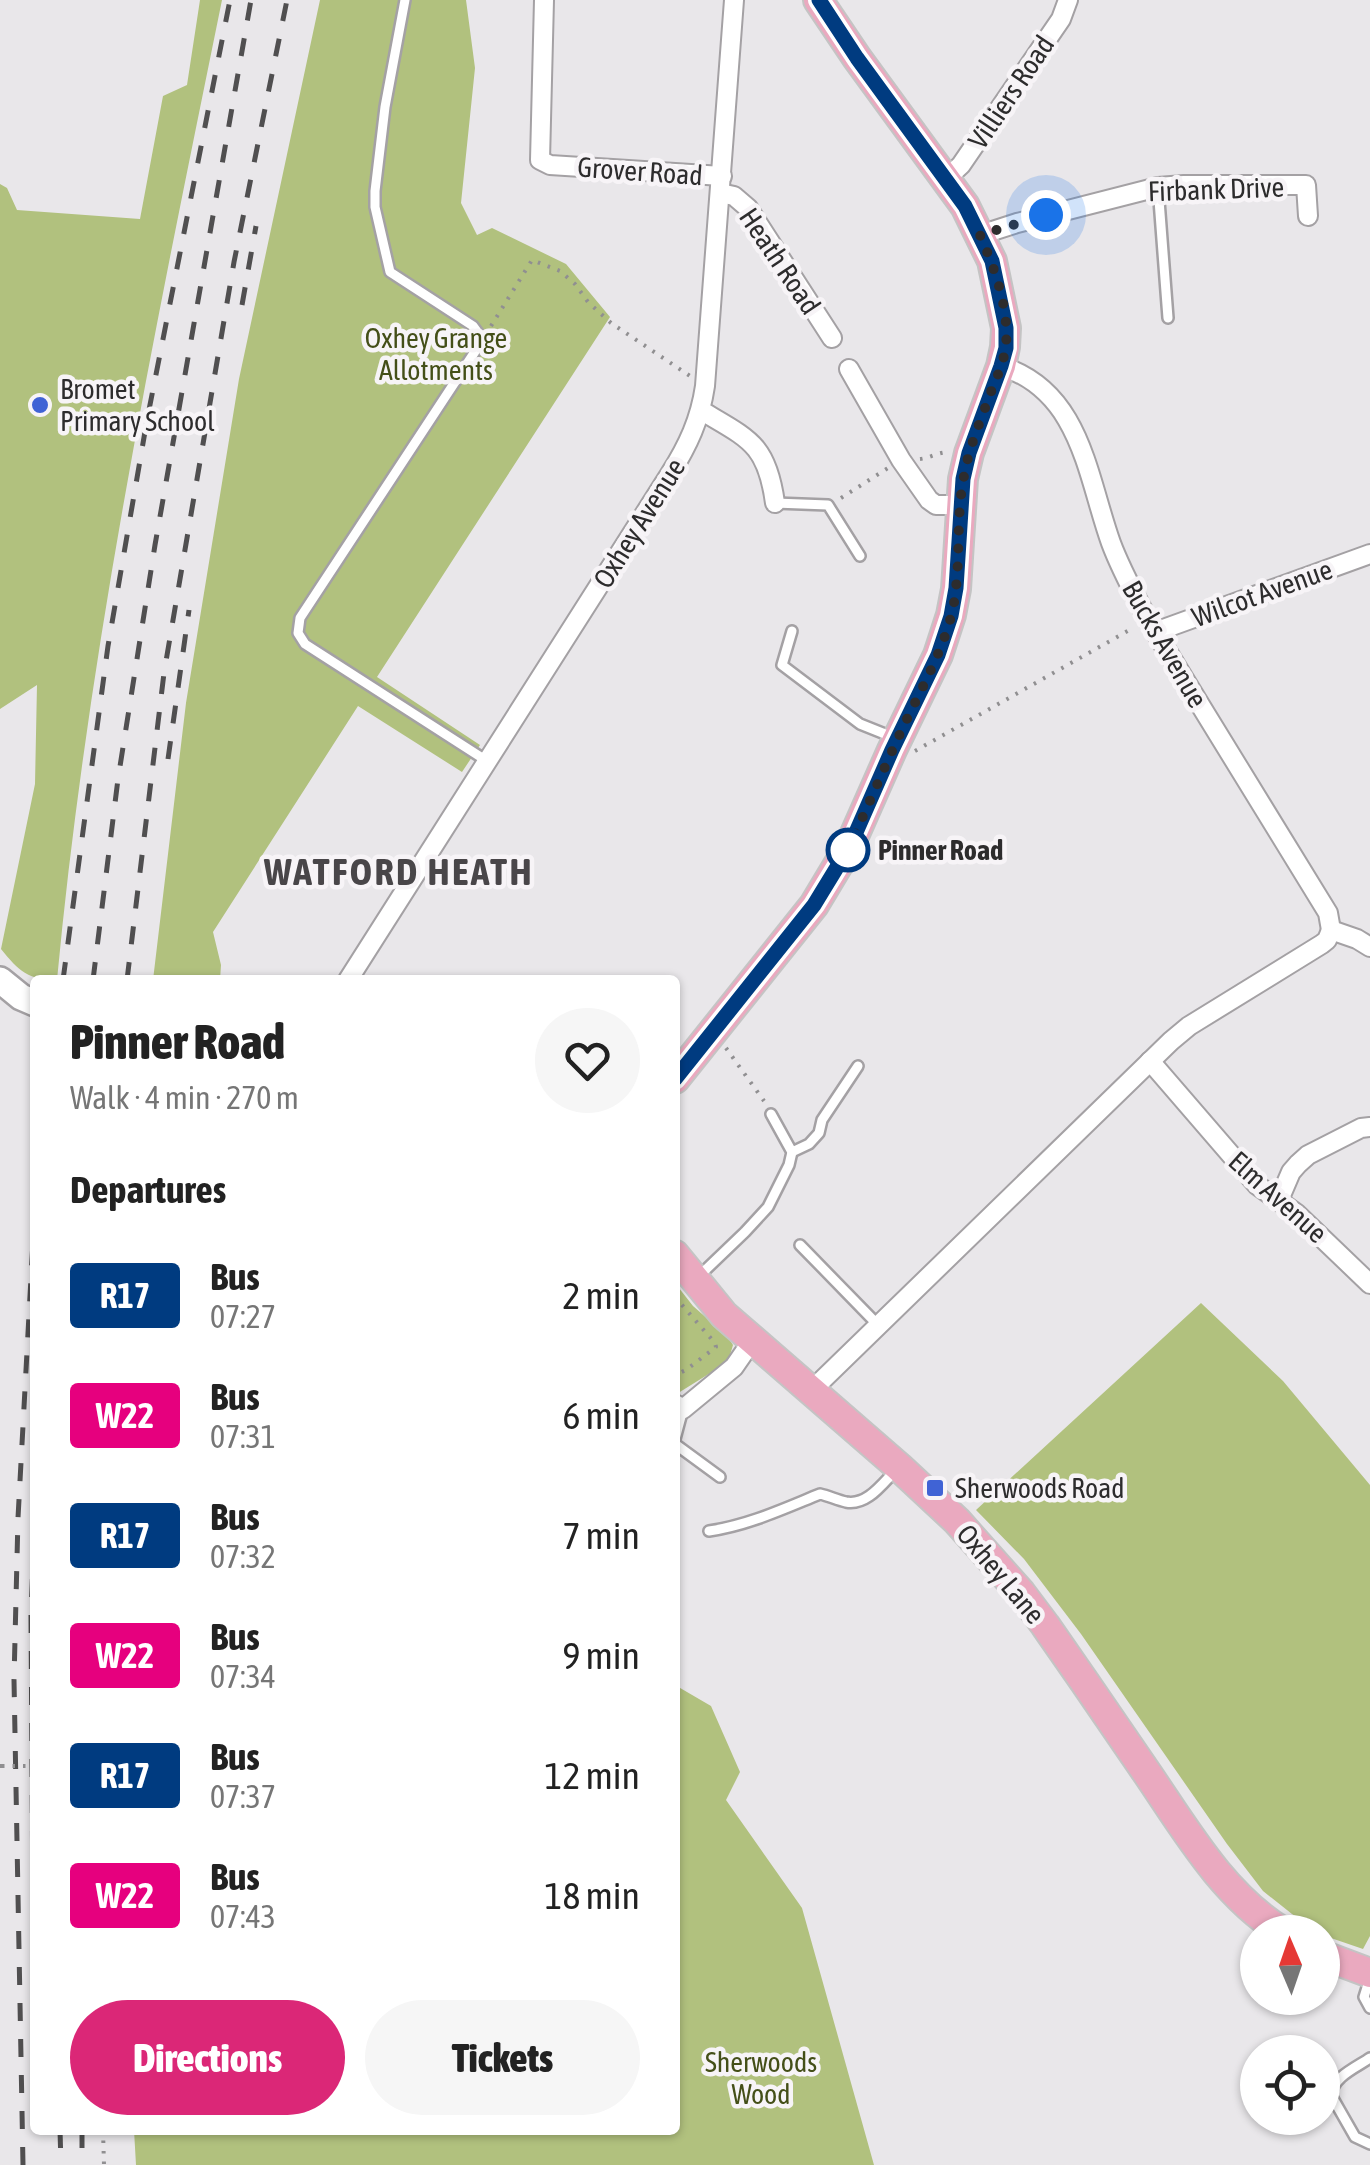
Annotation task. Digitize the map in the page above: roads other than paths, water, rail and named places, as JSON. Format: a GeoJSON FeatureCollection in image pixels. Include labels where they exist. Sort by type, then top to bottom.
{"type":"FeatureCollection","features":[{"type":"Feature","properties":{"kind":"main road"},"geometry":{"type":"LineString","coordinates":[[680,1072],[833,876],[938,655],[956,588],[960,505],[969,453],[1006,348],[1003,307],[992,261],[965,206],[818,0]]}},
{"type":"Feature","properties":{"kind":"main road","name":"Oxhey Lane"},"geometry":{"type":"LineString","coordinates":[[685,1288],[724,1315],[812,1390],[957,1521],[1021,1593],[1194,1842],[1225,1882],[1261,1915]]}},
{"type":"Feature","properties":{"kind":"main road"},"geometry":{"type":"LineString","coordinates":[[1340,1963],[1370,1976]]}},
{"type":"Feature","properties":{"kind":"street","name":"Grover Road"},"geometry":{"type":"LineString","coordinates":[[544,0],[540,160],[550,165],[721,185]]}},
{"type":"Feature","properties":{"kind":"street","name":"Oxhey Avenue"},"geometry":{"type":"LineString","coordinates":[[351,975],[691,441],[706,386],[734,0]]}},
{"type":"Feature","properties":{"kind":"street","name":"Villiers Road"},"geometry":{"type":"LineString","coordinates":[[946,179],[961,165],[1061,20],[1068,0]]}},
{"type":"Feature","properties":{"kind":"street","name":"Heath Road"},"geometry":{"type":"LineString","coordinates":[[721,185],[748,208],[832,338]]}},
{"type":"Feature","properties":{"kind":"street","name":"Firbank Drive"},"geometry":{"type":"LineString","coordinates":[[980,235],[1158,187],[1306,185],[1308,216]]}},
{"type":"Feature","properties":{"kind":"street","name":"Bucks Avenue"},"geometry":{"type":"LineString","coordinates":[[1001,366],[1022,374],[1045,393],[1073,428],[1111,542],[1151,626],[1331,918],[1331,930]]}},
{"type":"Feature","properties":{"kind":"street"},"geometry":{"type":"LineString","coordinates":[[850,368],[901,460],[930,500],[960,505]]}},
{"type":"Feature","properties":{"kind":"street"},"geometry":{"type":"LineString","coordinates":[[702,411],[758,448],[772,478],[775,503]]}},
{"type":"Feature","properties":{"kind":"street","name":"Wilcot Avenue"},"geometry":{"type":"LineString","coordinates":[[1151,626],[1370,554]]}},
{"type":"Feature","properties":{"kind":"street"},"geometry":{"type":"LineString","coordinates":[[812,1390],[1189,1026],[1322,944],[1331,930],[1357,938],[1370,947]]}},
{"type":"Feature","properties":{"kind":"street"},"geometry":{"type":"LineString","coordinates":[[0,980],[20,998],[30,1001]]}},
{"type":"Feature","properties":{"kind":"street","name":"Elm Avenue"},"geometry":{"type":"LineString","coordinates":[[1150,1061],[1248,1176],[1319,1233],[1370,1284]]}},
{"type":"Feature","properties":{"kind":"street"},"geometry":{"type":"LineString","coordinates":[[1279,1200],[1291,1172],[1308,1155],[1370,1127]]}},
{"type":"Feature","properties":{"kind":"street"},"geometry":{"type":"LineString","coordinates":[[680,1405],[734,1366],[752,1341]]}},
{"type":"Feature","properties":{"kind":"lane"},"geometry":{"type":"LineString","coordinates":[[404,0],[375,207],[390,272],[473,326],[481,337],[300,618],[298,633],[305,644],[487,762]]}},
{"type":"Feature","properties":{"kind":"lane"},"geometry":{"type":"LineString","coordinates":[[1158,187],[1168,318]]}},
{"type":"Feature","properties":{"kind":"lane"},"geometry":{"type":"LineString","coordinates":[[775,503],[828,505],[860,556]]}},
{"type":"Feature","properties":{"kind":"lane"},"geometry":{"type":"LineString","coordinates":[[792,632],[782,664],[860,724],[895,744]]}},
{"type":"Feature","properties":{"kind":"lane"},"geometry":{"type":"LineString","coordinates":[[792,1152],[809,1144],[819,1133],[822,1120],[858,1066]]}},
{"type":"Feature","properties":{"kind":"lane"},"geometry":{"type":"LineString","coordinates":[[685,1288],[768,1206],[789,1165],[792,1152],[771,1114]]}},
{"type":"Feature","properties":{"kind":"lane"},"geometry":{"type":"LineString","coordinates":[[800,1245],[878,1325]]}},
{"type":"Feature","properties":{"kind":"lane"},"geometry":{"type":"LineString","coordinates":[[680,1445],[720,1477]]}},
{"type":"Feature","properties":{"kind":"lane"},"geometry":{"type":"LineString","coordinates":[[709,1531],[760,1520],[820,1494],[860,1502],[899,1466]]}},
{"type":"Feature","properties":{"kind":"lane"},"geometry":{"type":"LineString","coordinates":[[1370,1976],[1364,1997],[1370,2008]]}},
{"type":"Feature","properties":{"kind":"lane"},"geometry":{"type":"LineString","coordinates":[[1370,2058],[1337,2080],[1331,2095],[1355,2136],[1370,2144]]}},
{"type":"Feature","properties":{"kind":"railway"},"geometry":{"type":"LineString","coordinates":[[64,975],[108,646],[147,420],[230,0]]}},
{"type":"Feature","properties":{"kind":"railway"},"geometry":{"type":"LineString","coordinates":[[94,975],[118,779],[155,545],[251,0]]}},
{"type":"Feature","properties":{"kind":"railway"},"geometry":{"type":"LineString","coordinates":[[128,975],[164,673],[234,262],[287,0]]}},
{"type":"Feature","properties":{"kind":"railway"},"geometry":{"type":"LineString","coordinates":[[242,305],[256,226]]}},
{"type":"Feature","properties":{"kind":"railway"},"geometry":{"type":"LineString","coordinates":[[168,759],[189,610]]}},
{"type":"Feature","properties":{"kind":"railway"},"geometry":{"type":"LineString","coordinates":[[23,2165],[14,1680],[30,1296]]}},
{"type":"Feature","properties":{"kind":"railway"},"geometry":{"type":"LineString","coordinates":[[60,2135],[61,2165]]}},
{"type":"Feature","properties":{"kind":"railway"},"geometry":{"type":"LineString","coordinates":[[82,2135],[82,2165]]}},
{"type":"Feature","properties":{"kind":"place","name":"Bromet Primary School"},"geometry":{"type":"Point","coordinates":[40,405]}},
{"type":"Feature","properties":{"kind":"place","name":"Pinner Road"},"geometry":{"type":"Point","coordinates":[848,850]}},
{"type":"Feature","properties":{"kind":"place","name":"Sherwoods Road"},"geometry":{"type":"Point","coordinates":[935,1488]}},
{"type":"Feature","properties":{"kind":"district","name":"WATFORD HEATH"},"geometry":{"type":"Point","coordinates":[399,871]}},
{"type":"Feature","properties":{"kind":"park label","name":"Oxhey Grange Allotments"},"geometry":{"type":"Point","coordinates":[436,354]}},
{"type":"Feature","properties":{"kind":"park label","name":"Sherwoods Wood"},"geometry":{"type":"Point","coordinates":[761,2078]}}]}
